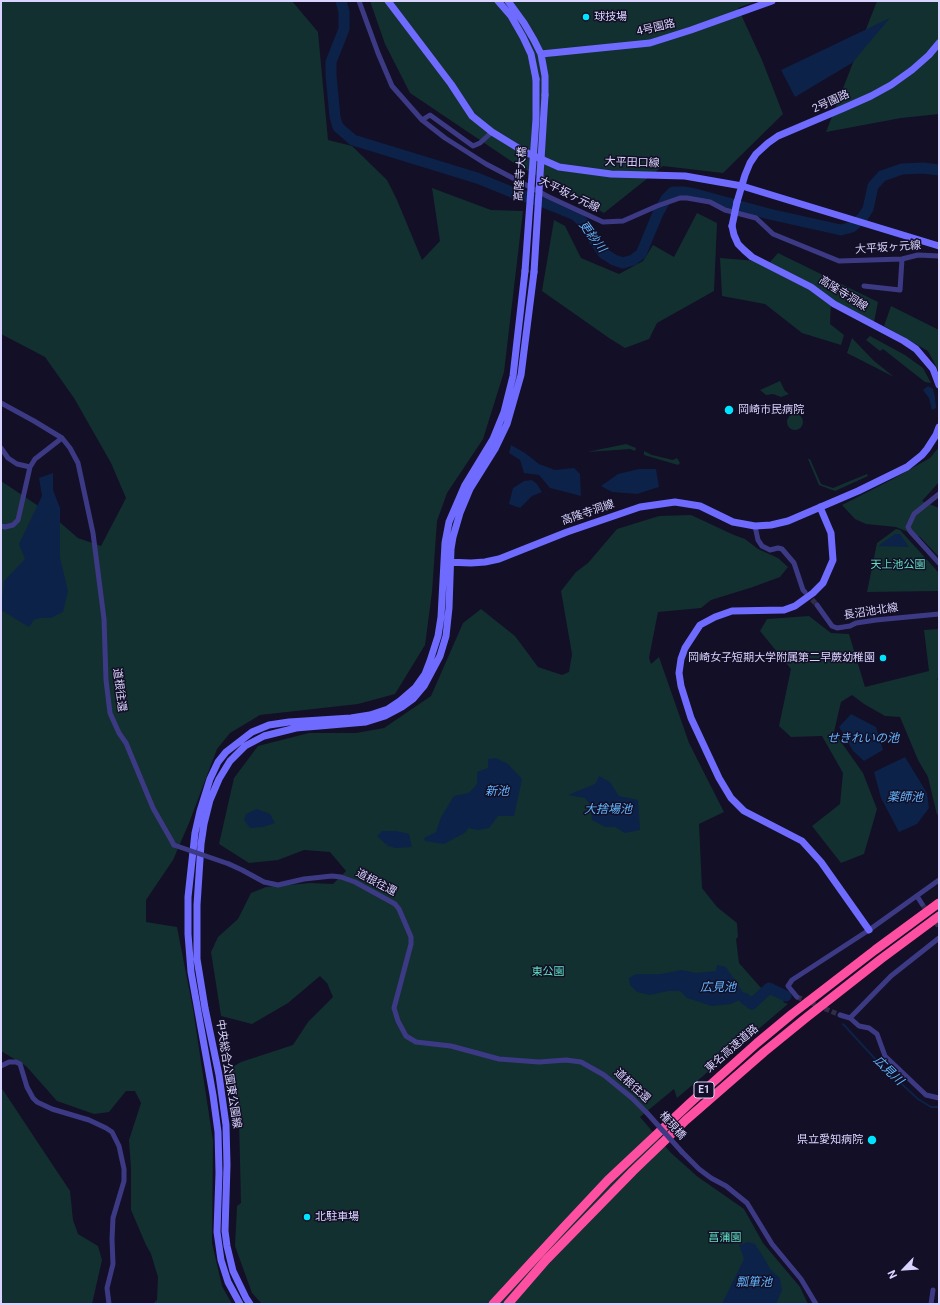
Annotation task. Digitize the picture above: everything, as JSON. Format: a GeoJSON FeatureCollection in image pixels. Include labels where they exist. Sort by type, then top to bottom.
{"type":"FeatureCollection","features":[{"type":"Feature","properties":{"kind":"highway","name":"東名高速道路"},"geometry":{"type":"LineString","coordinates":[[493,1304],[608,1180],[690,1102],[757,1043],[810,1000],[874,950],[939,903]]}},
{"type":"Feature","properties":{"kind":"highway","name":"東名高速道路"},"geometry":{"type":"LineString","coordinates":[[508,1304],[546,1260],[633,1171],[686,1120],[801,1022],[881,959],[939,916]]}},
{"type":"Feature","properties":{"kind":"street","name":"大平坂ヶ元線"},"geometry":{"type":"LineString","coordinates":[[359,1],[392,86],[422,120],[445,138],[486,164],[549,197],[603,222],[623,221],[657,206],[680,198],[687,198],[710,202],[725,210],[756,218],[773,234],[839,261],[902,259],[918,255],[939,256]]}},
{"type":"Feature","properties":{"kind":"street","name":"大平田口線"},"geometry":{"type":"LineString","coordinates":[[388,1],[451,84],[472,116],[492,132],[523,151],[559,167],[611,174],[685,176],[742,186],[939,246]]}},
{"type":"Feature","properties":{"kind":"street","name":"高隆寺大橋"},"geometry":{"type":"LineString","coordinates":[[447,562],[445,543],[450,522],[465,485],[493,439],[504,412],[513,376],[525,270],[536,119],[536,79],[531,54],[523,37],[511,16],[498,1]]}},
{"type":"Feature","properties":{"kind":"street"},"geometry":{"type":"LineString","coordinates":[[508,1],[524,22],[540,54]]}},
{"type":"Feature","properties":{"kind":"street","name":"4号園路"},"geometry":{"type":"LineString","coordinates":[[540,54],[650,43],[772,1]]}},
{"type":"Feature","properties":{"kind":"street","name":"2号園路"},"geometry":{"type":"LineString","coordinates":[[732,226],[742,186],[750,163],[756,154],[768,143],[778,136],[844,108],[891,85],[912,70],[929,55],[939,43]]}},
{"type":"Feature","properties":{"kind":"street","name":"高隆寺大橋"},"geometry":{"type":"LineString","coordinates":[[447,562],[464,501],[495,449],[507,424],[521,375],[534,272],[545,95],[545,76],[540,54]]}},
{"type":"Feature","properties":{"kind":"street"},"geometry":{"type":"LineString","coordinates":[[422,120],[430,115],[473,146],[480,143],[492,132]]}},
{"type":"Feature","properties":{"kind":"street","name":"高隆寺洞線"},"geometry":{"type":"LineString","coordinates":[[732,226],[738,244],[752,257],[811,287],[834,304],[904,341],[916,349],[933,369],[939,385]]}},
{"type":"Feature","properties":{"kind":"street"},"geometry":{"type":"LineString","coordinates":[[864,286],[900,290],[902,259]]}},
{"type":"Feature","properties":{"kind":"street"},"geometry":{"type":"LineString","coordinates":[[1,403],[62,438],[35,459],[30,467],[18,520],[13,525],[5,527],[1,526]]}},
{"type":"Feature","properties":{"kind":"street"},"geometry":{"type":"LineString","coordinates":[[805,592],[794,563],[782,549],[778,548],[770,550],[762,546],[758,540],[755,526],[771,526],[799,517],[907,467],[927,449],[939,427]]}},
{"type":"Feature","properties":{"kind":"street","name":"道根往還"},"geometry":{"type":"LineString","coordinates":[[62,438],[70,448],[78,463],[93,533],[104,619],[106,680],[110,713],[119,733],[126,743],[153,808],[174,845],[229,864],[264,882],[278,885],[304,879],[332,876],[342,877],[355,882],[395,904],[399,909],[411,937],[394,1008],[398,1021],[406,1036],[416,1042],[451,1046],[499,1060],[539,1062],[566,1060],[581,1062],[604,1074],[647,1113]]}},
{"type":"Feature","properties":{"kind":"street"},"geometry":{"type":"LineString","coordinates":[[1,448],[8,458],[17,464],[30,467]]}},
{"type":"Feature","properties":{"kind":"street"},"geometry":{"type":"LineString","coordinates":[[939,494],[914,514],[908,527],[939,563]]}},
{"type":"Feature","properties":{"kind":"street","name":"高隆寺洞線"},"geometry":{"type":"LineString","coordinates":[[447,562],[471,563],[498,559],[566,532],[640,506],[675,502],[700,506],[733,522],[755,526]]}},
{"type":"Feature","properties":{"kind":"street"},"geometry":{"type":"LineString","coordinates":[[820,507],[831,533],[833,560],[823,583],[813,594],[795,606],[784,610],[732,612],[715,617],[700,625],[685,648],[681,659],[679,673],[681,686],[691,718],[719,778],[731,798],[744,811],[802,841],[821,862],[869,930]]}},
{"type":"Feature","properties":{"kind":"street"},"geometry":{"type":"LineString","coordinates":[[240,1304],[228,1282],[220,1253],[217,1232],[219,1173],[218,1132],[213,1095],[191,972],[188,934],[188,897],[195,833],[200,811],[210,779],[218,762],[226,752],[252,732],[269,725],[289,722],[351,718],[370,715],[388,709],[400,702],[415,688],[425,674],[438,636],[447,562]]}},
{"type":"Feature","properties":{"kind":"street","name":"中央総合公園東公園線"},"geometry":{"type":"LineString","coordinates":[[250,1304],[233,1271],[227,1246],[225,1231],[227,1165],[226,1125],[219,1075],[205,1008],[197,959],[197,906],[201,844],[210,800],[219,779],[230,761],[245,746],[264,736],[296,728],[366,722],[385,716],[413,699],[424,686],[433,671],[440,656],[446,636],[449,608],[447,562]]}},
{"type":"Feature","properties":{"kind":"street","name":"長沼池北線"},"geometry":{"type":"LineString","coordinates":[[817,605],[832,626],[837,628],[876,620],[939,614]]}},
{"type":"Feature","properties":{"kind":"street"},"geometry":{"type":"LineString","coordinates":[[797,997],[788,986],[792,980],[869,930],[939,880]]}},
{"type":"Feature","properties":{"kind":"street"},"geometry":{"type":"LineString","coordinates":[[917,896],[922,904]]}},
{"type":"Feature","properties":{"kind":"street"},"geometry":{"type":"LineString","coordinates":[[850,1018],[891,976],[939,938]]}},
{"type":"Feature","properties":{"kind":"street"},"geometry":{"type":"LineString","coordinates":[[840,1015],[850,1018],[859,1026],[869,1028],[877,1034],[885,1056],[926,1095],[939,1098]]}},
{"type":"Feature","properties":{"kind":"street"},"geometry":{"type":"LineString","coordinates":[[1,1066],[9,1062],[16,1062],[20,1064],[27,1087],[37,1102],[52,1109],[89,1120],[106,1128],[112,1132],[119,1146],[124,1169],[124,1181],[114,1218],[112,1239],[113,1264],[107,1288],[109,1304]]}},
{"type":"Feature","properties":{"kind":"street","name":"権現橋"},"geometry":{"type":"LineString","coordinates":[[647,1113],[699,1169],[711,1178],[726,1186],[747,1203],[772,1244],[801,1279],[816,1304]]}},
{"type":"Feature","properties":{"kind":"street"},"geometry":{"type":"LineString","coordinates":[[931,1304],[933,1290]]}},
{"type":"Feature","properties":{"kind":"green space"},"geometry":{"type":"Polygon","coordinates":[[[1,1],[292,1],[318,32],[328,140],[352,146],[387,180],[422,260],[440,241],[432,188],[491,210],[523,211],[504,372],[483,439],[447,493],[437,521],[432,592],[425,645],[395,694],[358,704],[260,715],[230,733],[217,749],[189,823],[173,860],[146,900],[146,922],[177,927],[193,1009],[213,1141],[212,1243],[222,1286],[232,1304],[153,1304],[157,1300],[158,1277],[151,1254],[131,1210],[129,1140],[141,1103],[135,1091],[126,1091],[109,1112],[94,1114],[57,1101],[26,1066],[1,1051],[1,481],[49,513],[78,538],[101,546],[126,498],[111,463],[74,398],[45,357],[1,334],[1,1]]]}},
{"type":"Feature","properties":{"kind":"green space"},"geometry":{"type":"Polygon","coordinates":[[[370,1],[757,1],[738,8],[762,60],[783,114],[723,173],[663,166],[604,213],[514,163],[410,93],[385,44],[370,1]]]}},
{"type":"Feature","properties":{"kind":"green space"},"geometry":{"type":"Polygon","coordinates":[[[877,1],[939,1],[939,114],[901,118],[826,132],[877,1]]]}},
{"type":"Feature","properties":{"kind":"green space"},"geometry":{"type":"Polygon","coordinates":[[[697,213],[717,223],[714,291],[657,323],[649,339],[625,348],[542,291],[554,220],[565,226],[581,258],[619,274],[643,261],[653,245],[674,257],[697,213]]]}},
{"type":"Feature","properties":{"kind":"green space"},"geometry":{"type":"Polygon","coordinates":[[[778,253],[878,302],[874,322],[831,301],[830,324],[844,335],[841,345],[802,333],[765,304],[722,296],[720,258],[770,262],[778,253]]]}},
{"type":"Feature","properties":{"kind":"green space"},"geometry":{"type":"Polygon","coordinates":[[[891,306],[939,330],[939,372],[928,351],[884,326],[891,306]]]}},
{"type":"Feature","properties":{"kind":"green space"},"geometry":{"type":"Polygon","coordinates":[[[870,336],[905,355],[923,368],[931,383],[925,382],[883,349],[880,351],[866,340],[870,336]]]}},
{"type":"Feature","properties":{"kind":"green space"},"geometry":{"type":"Polygon","coordinates":[[[852,338],[873,360],[894,377],[847,353],[852,338]]]}},
{"type":"Feature","properties":{"kind":"green space"},"geometry":{"type":"Polygon","coordinates":[[[780,381],[785,391],[789,394],[781,397],[773,394],[766,395],[760,390],[780,381]]]}},
{"type":"Feature","properties":{"kind":"green space"},"geometry":{"type":"Polygon","coordinates":[[[795,414],[801,416],[803,422],[801,428],[795,430],[789,428],[787,422],[789,416],[795,414]]]}},
{"type":"Feature","properties":{"kind":"green space"},"geometry":{"type":"Polygon","coordinates":[[[626,444],[636,448],[635,451],[630,449],[587,452],[626,444]]]}},
{"type":"Feature","properties":{"kind":"green space"},"geometry":{"type":"Polygon","coordinates":[[[939,447],[939,482],[922,501],[939,508],[939,557],[920,537],[896,527],[866,524],[855,519],[842,505],[930,458],[939,447]]]}},
{"type":"Feature","properties":{"kind":"green space"},"geometry":{"type":"Polygon","coordinates":[[[644,451],[652,455],[673,460],[677,458],[680,463],[678,465],[644,455],[644,451]]]}},
{"type":"Feature","properties":{"kind":"green space"},"geometry":{"type":"Polygon","coordinates":[[[808,459],[810,459],[821,484],[833,488],[867,474],[868,476],[835,491],[819,485],[808,459]]]}},
{"type":"Feature","properties":{"kind":"green space","name":"東公園"},"geometry":{"type":"Polygon","coordinates":[[[691,515],[745,539],[758,549],[778,558],[788,567],[780,577],[711,600],[701,608],[658,612],[649,658],[651,664],[659,657],[689,743],[724,812],[699,824],[702,888],[717,907],[737,923],[738,937],[736,939],[739,963],[762,989],[790,996],[783,1002],[788,1004],[677,1098],[674,1089],[640,1117],[671,1153],[698,1177],[744,1209],[763,1243],[800,1287],[808,1304],[262,1304],[252,1293],[235,1246],[237,1206],[241,1203],[239,1119],[229,1069],[241,1062],[293,1045],[308,1022],[333,997],[327,983],[320,976],[288,1003],[252,1024],[221,1016],[211,952],[218,937],[238,919],[251,893],[266,887],[310,883],[333,884],[346,871],[330,852],[304,850],[278,860],[249,863],[219,844],[234,778],[258,746],[309,733],[356,733],[384,728],[431,696],[463,623],[481,609],[515,636],[538,667],[562,675],[569,672],[572,654],[561,591],[576,572],[588,563],[617,529],[659,516],[691,515]]]}},
{"type":"Feature","properties":{"kind":"green space","name":"天上池公園"},"geometry":{"type":"Polygon","coordinates":[[[896,529],[900,530],[939,573],[939,591],[867,592],[877,543],[896,529]]]}},
{"type":"Feature","properties":{"kind":"green space"},"geometry":{"type":"Polygon","coordinates":[[[809,616],[831,633],[849,634],[865,687],[929,671],[924,630],[939,629],[939,677],[937,679],[939,681],[939,813],[937,815],[928,777],[918,760],[900,717],[885,716],[852,695],[841,702],[834,732],[863,773],[877,809],[864,854],[841,863],[812,826],[840,804],[843,773],[822,736],[791,737],[779,726],[791,669],[760,631],[767,619],[809,616]]]}},
{"type":"Feature","properties":{"kind":"green space"},"geometry":{"type":"Polygon","coordinates":[[[1,1087],[70,1191],[73,1220],[78,1234],[98,1246],[102,1260],[92,1304],[1,1304],[1,1087]]]}},
{"type":"Feature","properties":{"kind":"water"},"geometry":{"type":"Polygon","coordinates":[[[890,18],[852,63],[795,97],[781,70],[890,18]]]}},
{"type":"Feature","properties":{"kind":"water"},"geometry":{"type":"Polygon","coordinates":[[[928,386],[933,389],[935,397],[936,408],[932,410],[929,398],[923,390],[928,386]]]}},
{"type":"Feature","properties":{"kind":"water"},"geometry":{"type":"Polygon","coordinates":[[[511,445],[525,453],[539,464],[555,470],[574,468],[580,474],[581,496],[550,488],[539,475],[524,473],[520,460],[509,453],[511,445]]]}},
{"type":"Feature","properties":{"kind":"water"},"geometry":{"type":"Polygon","coordinates":[[[639,469],[656,469],[659,487],[637,494],[612,492],[601,486],[618,474],[639,469]]]}},
{"type":"Feature","properties":{"kind":"water"},"geometry":{"type":"Polygon","coordinates":[[[53,473],[53,490],[60,508],[60,558],[68,591],[63,612],[51,618],[40,618],[34,620],[29,627],[1,610],[4,581],[25,559],[19,544],[42,496],[39,478],[53,473]]]}},
{"type":"Feature","properties":{"kind":"water"},"geometry":{"type":"Polygon","coordinates":[[[532,480],[537,484],[542,492],[532,496],[520,508],[509,504],[513,488],[524,481],[532,480]]]}},
{"type":"Feature","properties":{"kind":"water"},"geometry":{"type":"Polygon","coordinates":[[[895,534],[900,534],[909,547],[878,546],[895,534]]]}},
{"type":"Feature","properties":{"kind":"water","name":"せきれいの池"},"geometry":{"type":"Polygon","coordinates":[[[851,714],[876,727],[883,750],[864,761],[853,751],[839,727],[851,714]]]}},
{"type":"Feature","properties":{"kind":"water","name":"薬師池"},"geometry":{"type":"Polygon","coordinates":[[[905,757],[927,793],[929,808],[917,824],[899,832],[881,798],[874,772],[905,757]]]}},
{"type":"Feature","properties":{"kind":"water","name":"新池"},"geometry":{"type":"Polygon","coordinates":[[[496,758],[508,764],[522,779],[514,816],[498,816],[489,828],[478,830],[468,828],[466,832],[444,844],[425,841],[424,838],[436,832],[441,817],[454,796],[469,793],[477,784],[477,772],[488,768],[488,759],[496,758]]]}},
{"type":"Feature","properties":{"kind":"water","name":"大捨場池"},"geometry":{"type":"Polygon","coordinates":[[[599,776],[610,782],[619,796],[638,800],[640,830],[625,833],[615,827],[605,827],[592,820],[590,805],[585,798],[568,795],[595,784],[599,776]]]}},
{"type":"Feature","properties":{"kind":"water"},"geometry":{"type":"Polygon","coordinates":[[[257,809],[270,814],[275,823],[263,827],[250,828],[244,820],[246,814],[257,809]]]}},
{"type":"Feature","properties":{"kind":"water"},"geometry":{"type":"Polygon","coordinates":[[[382,831],[396,831],[409,834],[412,847],[396,848],[388,846],[377,836],[382,831]]]}},
{"type":"Feature","properties":{"kind":"water","name":"広見池"},"geometry":{"type":"Polygon","coordinates":[[[717,965],[726,967],[746,997],[731,1004],[712,1006],[687,998],[680,991],[668,991],[650,995],[637,992],[630,985],[629,978],[636,974],[661,974],[682,970],[696,973],[716,971],[717,965]]]}},
{"type":"Feature","properties":{"kind":"water","name":"瓢箪池"},"geometry":{"type":"Polygon","coordinates":[[[748,1242],[755,1244],[770,1269],[780,1278],[782,1290],[776,1304],[722,1304],[744,1259],[739,1245],[748,1242]]]}},
{"type":"Feature","properties":{"kind":"waterway","name":"更紗川"},"geometry":{"type":"LineString","coordinates":[[341,1],[344,12],[344,29],[331,62],[335,117],[338,127],[353,140],[477,178],[575,215],[586,225],[603,253],[614,260],[623,263],[633,260],[641,254],[658,213],[666,199],[673,192],[695,194],[769,214],[841,230],[852,227],[862,218],[868,209],[873,186],[882,176],[902,169],[923,168],[939,170]]}},
{"type":"Feature","properties":{"kind":"waterway","name":"広見川"},"geometry":{"type":"LineString","coordinates":[[744,998],[752,1004],[769,988],[786,996]]}},
{"type":"Feature","properties":{"kind":"waterway","name":"広見川"},"geometry":{"type":"LineString","coordinates":[[843,1024],[878,1062],[918,1099],[931,1107],[939,1107]]}},
{"type":"Feature","properties":{"kind":"tunnel"},"geometry":{"type":"LineString","coordinates":[[807,594],[817,605]]}},
{"type":"Feature","properties":{"kind":"tunnel"},"geometry":{"type":"LineString","coordinates":[[922,904],[939,927]]}},
{"type":"Feature","properties":{"kind":"tunnel"},"geometry":{"type":"LineString","coordinates":[[797,997],[840,1015]]}},
{"type":"Feature","properties":{"kind":"place","name":"球技場"},"geometry":{"type":"Point","coordinates":[586,17]}},
{"type":"Feature","properties":{"kind":"place","name":"岡崎市民病院"},"geometry":{"type":"Point","coordinates":[729,410]}},
{"type":"Feature","properties":{"kind":"place","name":"岡崎女子短期大学附属第二早蕨幼稚園"},"geometry":{"type":"Point","coordinates":[883,658]}},
{"type":"Feature","properties":{"kind":"place","name":"県立愛知病院"},"geometry":{"type":"Point","coordinates":[872,1140]}},
{"type":"Feature","properties":{"kind":"place","name":"北駐車場"},"geometry":{"type":"Point","coordinates":[307,1217]}},
{"type":"Feature","properties":{"kind":"park label","name":"菖蒲園"},"geometry":{"type":"Point","coordinates":[725,1238]}}]}
